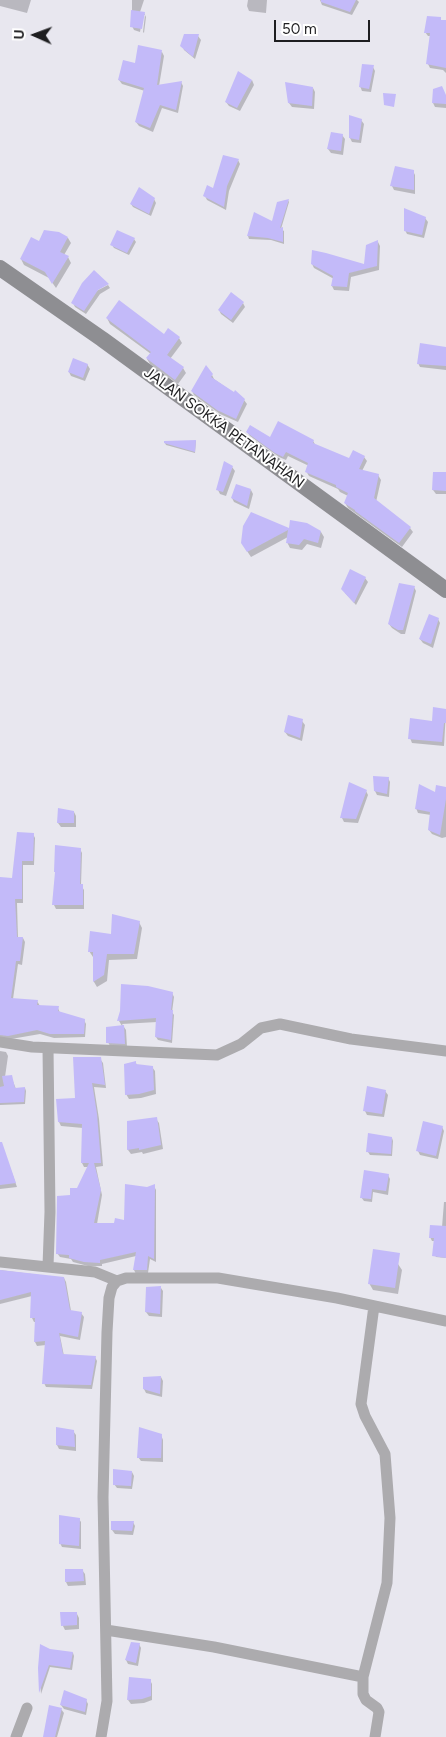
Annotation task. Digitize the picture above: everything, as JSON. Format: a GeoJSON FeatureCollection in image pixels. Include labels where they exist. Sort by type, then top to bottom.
{"type":"FeatureCollection","features":[{"type":"Feature","properties":{"kind":"main road","name":"JALAN SOKKA PETANAHAN"},"geometry":{"type":"LineString","coordinates":[[1,273],[102,339],[446,590]]}},
{"type":"Feature","properties":{"kind":"street"},"geometry":{"type":"LineString","coordinates":[[0,1042],[48,1048],[217,1055],[241,1044],[261,1028],[280,1024],[351,1039],[446,1052]]}},
{"type":"Feature","properties":{"kind":"street"},"geometry":{"type":"LineString","coordinates":[[48,1048],[50,1212],[48,1266]]}},
{"type":"Feature","properties":{"kind":"street"},"geometry":{"type":"LineString","coordinates":[[0,1262],[95,1272],[117,1281]]}},
{"type":"Feature","properties":{"kind":"street"},"geometry":{"type":"LineString","coordinates":[[101,1737],[107,1701],[103,1497],[107,1332],[109,1298],[112,1287],[117,1281],[126,1278],[218,1278],[337,1298],[446,1321]]}},
{"type":"Feature","properties":{"kind":"street"},"geometry":{"type":"LineString","coordinates":[[374,1306],[361,1404],[384,1454],[390,1518],[387,1583],[363,1677],[362,1694],[379,1712],[375,1737]]}},
{"type":"Feature","properties":{"kind":"street"},"geometry":{"type":"LineString","coordinates":[[106,1630],[232,1650],[363,1677]]}},
{"type":"Feature","properties":{"kind":"street"},"geometry":{"type":"LineString","coordinates":[[16,1737],[27,1708]]}},
{"type":"Feature","properties":{"kind":"building"},"geometry":{"type":"Polygon","coordinates":[[[321,0],[356,0],[350,12],[321,2],[321,0]]]}},
{"type":"Feature","properties":{"kind":"building"},"geometry":{"type":"Polygon","coordinates":[[[131,10],[145,12],[142,29],[130,27],[131,10]]]}},
{"type":"Feature","properties":{"kind":"building"},"geometry":{"type":"Polygon","coordinates":[[[427,16],[441,17],[441,20],[446,20],[446,68],[426,64],[430,33],[424,33],[427,16]]]}},
{"type":"Feature","properties":{"kind":"building"},"geometry":{"type":"Polygon","coordinates":[[[184,34],[199,34],[193,57],[180,46],[184,34]]]}},
{"type":"Feature","properties":{"kind":"building"},"geometry":{"type":"Polygon","coordinates":[[[138,45],[162,50],[157,85],[182,81],[176,110],[160,105],[150,128],[135,122],[144,88],[118,80],[123,60],[135,63],[138,45]]]}},
{"type":"Feature","properties":{"kind":"building"},"geometry":{"type":"Polygon","coordinates":[[[362,64],[374,65],[369,89],[359,87],[362,64]]]}},
{"type":"Feature","properties":{"kind":"building"},"geometry":{"type":"Polygon","coordinates":[[[238,71],[252,80],[237,108],[225,102],[238,71]]]}},
{"type":"Feature","properties":{"kind":"building"},"geometry":{"type":"Polygon","coordinates":[[[285,82],[313,87],[312,106],[288,103],[285,82]]]}},
{"type":"Feature","properties":{"kind":"building"},"geometry":{"type":"Polygon","coordinates":[[[442,86],[446,95],[446,104],[432,103],[433,89],[442,86]]]}},
{"type":"Feature","properties":{"kind":"building"},"geometry":{"type":"Polygon","coordinates":[[[383,93],[396,94],[394,107],[384,105],[383,93]]]}},
{"type":"Feature","properties":{"kind":"building"},"geometry":{"type":"Polygon","coordinates":[[[349,115],[362,119],[359,140],[349,138],[349,115]]]}},
{"type":"Feature","properties":{"kind":"building"},"geometry":{"type":"Polygon","coordinates":[[[331,132],[343,134],[341,151],[327,149],[331,132]]]}},
{"type":"Feature","properties":{"kind":"building"},"geometry":{"type":"Polygon","coordinates":[[[223,155],[239,159],[227,186],[224,207],[203,196],[207,185],[213,188],[223,155]]]}},
{"type":"Feature","properties":{"kind":"building"},"geometry":{"type":"Polygon","coordinates":[[[395,166],[414,170],[414,190],[390,186],[395,166]]]}},
{"type":"Feature","properties":{"kind":"building"},"geometry":{"type":"Polygon","coordinates":[[[139,187],[155,198],[149,214],[130,204],[139,187]]]}},
{"type":"Feature","properties":{"kind":"building"},"geometry":{"type":"Polygon","coordinates":[[[289,199],[280,228],[283,227],[283,242],[247,236],[254,212],[272,221],[277,202],[289,199]]]}},
{"type":"Feature","properties":{"kind":"building"},"geometry":{"type":"Polygon","coordinates":[[[404,208],[426,217],[422,235],[404,231],[404,208]]]}},
{"type":"Feature","properties":{"kind":"building"},"geometry":{"type":"Polygon","coordinates":[[[44,230],[59,232],[68,237],[60,252],[69,256],[52,284],[45,272],[20,259],[31,237],[39,241],[44,230]]]}},
{"type":"Feature","properties":{"kind":"building"},"geometry":{"type":"Polygon","coordinates":[[[117,230],[135,238],[127,253],[110,245],[117,230]]]}},
{"type":"Feature","properties":{"kind":"building"},"geometry":{"type":"Polygon","coordinates":[[[378,240],[377,266],[349,273],[347,287],[331,286],[333,276],[311,264],[312,250],[364,264],[366,245],[378,240]]]}},
{"type":"Feature","properties":{"kind":"building"},"geometry":{"type":"Polygon","coordinates":[[[94,270],[109,284],[98,290],[84,311],[71,303],[82,283],[94,270]]]}},
{"type":"Feature","properties":{"kind":"building"},"geometry":{"type":"Polygon","coordinates":[[[231,292],[244,302],[231,320],[218,310],[231,292]]]}},
{"type":"Feature","properties":{"kind":"building"},"geometry":{"type":"Polygon","coordinates":[[[119,300],[164,334],[168,328],[180,337],[167,355],[184,367],[175,380],[146,358],[151,352],[106,318],[119,300]]]}},
{"type":"Feature","properties":{"kind":"building"},"geometry":{"type":"Polygon","coordinates":[[[420,343],[446,347],[446,366],[417,364],[420,343]]]}},
{"type":"Feature","properties":{"kind":"building"},"geometry":{"type":"Polygon","coordinates":[[[73,358],[88,364],[83,378],[68,372],[73,358]]]}},
{"type":"Feature","properties":{"kind":"building"},"geometry":{"type":"Polygon","coordinates":[[[206,365],[213,374],[211,377],[234,392],[235,390],[245,399],[236,419],[217,410],[191,391],[206,365]]]}},
{"type":"Feature","properties":{"kind":"building"},"geometry":{"type":"Polygon","coordinates":[[[278,421],[314,440],[313,443],[349,458],[353,450],[365,456],[359,469],[379,474],[374,498],[411,527],[399,543],[344,503],[348,493],[336,487],[336,485],[305,472],[308,463],[286,452],[283,457],[275,453],[246,432],[250,425],[270,437],[278,421]]]}},
{"type":"Feature","properties":{"kind":"building"},"geometry":{"type":"Polygon","coordinates":[[[196,440],[195,452],[164,443],[164,441],[196,440]]]}},
{"type":"Feature","properties":{"kind":"building"},"geometry":{"type":"Polygon","coordinates":[[[224,461],[233,466],[223,492],[216,490],[224,461]]]}},
{"type":"Feature","properties":{"kind":"building"},"geometry":{"type":"Polygon","coordinates":[[[433,472],[446,472],[446,491],[432,490],[433,472]]]}},
{"type":"Feature","properties":{"kind":"building"},"geometry":{"type":"Polygon","coordinates":[[[236,484],[251,489],[247,506],[231,498],[236,484]]]}},
{"type":"Feature","properties":{"kind":"building"},"geometry":{"type":"Polygon","coordinates":[[[251,512],[289,528],[290,520],[307,523],[321,531],[318,543],[304,539],[299,545],[286,543],[288,530],[247,552],[241,543],[243,526],[251,512]]]}},
{"type":"Feature","properties":{"kind":"building"},"geometry":{"type":"Polygon","coordinates":[[[350,569],[366,577],[354,603],[341,589],[350,569]]]}},
{"type":"Feature","properties":{"kind":"building"},"geometry":{"type":"Polygon","coordinates":[[[399,583],[415,586],[403,630],[398,630],[388,624],[399,583]]]}},
{"type":"Feature","properties":{"kind":"building"},"geometry":{"type":"Polygon","coordinates":[[[429,614],[439,618],[431,644],[419,639],[429,614]]]}},
{"type":"Feature","properties":{"kind":"building"},"geometry":{"type":"Polygon","coordinates":[[[433,707],[446,709],[446,723],[444,723],[442,742],[408,739],[410,718],[432,721],[433,707]]]}},
{"type":"Feature","properties":{"kind":"building"},"geometry":{"type":"Polygon","coordinates":[[[288,715],[303,719],[300,738],[284,732],[288,715]]]}},
{"type":"Feature","properties":{"kind":"building"},"geometry":{"type":"Polygon","coordinates":[[[373,776],[389,777],[387,794],[374,791],[373,776]]]}},
{"type":"Feature","properties":{"kind":"building"},"geometry":{"type":"Polygon","coordinates":[[[349,782],[367,790],[356,819],[340,818],[349,782]]]}},
{"type":"Feature","properties":{"kind":"building"},"geometry":{"type":"Polygon","coordinates":[[[419,784],[435,792],[436,785],[446,787],[440,835],[428,830],[430,812],[415,809],[419,784]]]}},
{"type":"Feature","properties":{"kind":"building"},"geometry":{"type":"Polygon","coordinates":[[[58,808],[74,811],[74,823],[57,823],[58,808]]]}},
{"type":"Feature","properties":{"kind":"building"},"geometry":{"type":"Polygon","coordinates":[[[17,832],[34,833],[33,861],[22,861],[22,899],[15,899],[17,937],[23,937],[20,961],[16,961],[11,998],[38,1000],[37,1005],[59,1006],[58,1011],[85,1019],[84,1034],[50,1034],[37,1030],[8,1036],[0,1035],[0,877],[12,878],[17,832]]]}},
{"type":"Feature","properties":{"kind":"building"},"geometry":{"type":"Polygon","coordinates":[[[55,845],[81,848],[80,884],[83,884],[83,905],[52,905],[55,845]]]}},
{"type":"Feature","properties":{"kind":"building"},"geometry":{"type":"Polygon","coordinates":[[[112,914],[140,921],[134,954],[107,954],[104,975],[93,982],[93,952],[88,952],[90,931],[111,934],[112,914]]]}},
{"type":"Feature","properties":{"kind":"building"},"geometry":{"type":"Polygon","coordinates":[[[121,984],[148,986],[173,992],[171,1040],[155,1037],[156,1018],[117,1021],[120,1011],[121,984]]]}},
{"type":"Feature","properties":{"kind":"building"},"geometry":{"type":"Polygon","coordinates":[[[124,1025],[125,1044],[106,1043],[106,1027],[124,1025]]]}},
{"type":"Feature","properties":{"kind":"building"},"geometry":{"type":"Polygon","coordinates":[[[73,1057],[101,1057],[105,1085],[92,1083],[97,1114],[101,1163],[94,1163],[101,1190],[94,1223],[114,1223],[115,1218],[124,1220],[125,1184],[147,1187],[155,1184],[154,1259],[148,1256],[147,1270],[133,1270],[136,1252],[100,1260],[100,1263],[84,1262],[69,1258],[69,1255],[56,1254],[57,1196],[70,1195],[70,1188],[77,1188],[89,1163],[81,1163],[82,1124],[58,1122],[56,1099],[75,1098],[73,1057]]]}},
{"type":"Feature","properties":{"kind":"building"},"geometry":{"type":"Polygon","coordinates":[[[136,1061],[136,1064],[153,1066],[154,1090],[125,1095],[124,1064],[136,1061]]]}},
{"type":"Feature","properties":{"kind":"building"},"geometry":{"type":"Polygon","coordinates":[[[12,1075],[15,1088],[25,1087],[24,1102],[0,1103],[0,1087],[4,1086],[2,1076],[12,1075]]]}},
{"type":"Feature","properties":{"kind":"building"},"geometry":{"type":"Polygon","coordinates":[[[367,1086],[386,1090],[382,1114],[363,1111],[367,1086]]]}},
{"type":"Feature","properties":{"kind":"building"},"geometry":{"type":"Polygon","coordinates":[[[157,1117],[161,1145],[139,1150],[139,1148],[127,1150],[127,1121],[157,1117]]]}},
{"type":"Feature","properties":{"kind":"building"},"geometry":{"type":"Polygon","coordinates":[[[423,1121],[443,1126],[436,1156],[416,1151],[423,1121]]]}},
{"type":"Feature","properties":{"kind":"building"},"geometry":{"type":"Polygon","coordinates":[[[368,1133],[392,1137],[391,1154],[366,1152],[368,1133]]]}},
{"type":"Feature","properties":{"kind":"building"},"geometry":{"type":"Polygon","coordinates":[[[0,1142],[2,1142],[16,1183],[0,1185],[0,1142]]]}},
{"type":"Feature","properties":{"kind":"building"},"geometry":{"type":"Polygon","coordinates":[[[364,1170],[389,1174],[386,1191],[372,1189],[371,1199],[360,1198],[364,1170]]]}},
{"type":"Feature","properties":{"kind":"building"},"geometry":{"type":"Polygon","coordinates":[[[430,1225],[446,1226],[446,1258],[432,1256],[434,1238],[429,1238],[430,1225]]]}},
{"type":"Feature","properties":{"kind":"building"},"geometry":{"type":"Polygon","coordinates":[[[373,1249],[400,1253],[395,1288],[368,1284],[373,1249]]]}},
{"type":"Feature","properties":{"kind":"building"},"geometry":{"type":"Polygon","coordinates":[[[0,1270],[64,1277],[70,1310],[82,1312],[78,1337],[59,1333],[63,1354],[96,1356],[91,1385],[42,1384],[45,1341],[34,1342],[35,1318],[30,1318],[31,1292],[0,1300],[0,1270]]]}},
{"type":"Feature","properties":{"kind":"building"},"geometry":{"type":"Polygon","coordinates":[[[161,1286],[160,1314],[145,1312],[146,1287],[161,1286]]]}},
{"type":"Feature","properties":{"kind":"building"},"geometry":{"type":"Polygon","coordinates":[[[161,1376],[160,1394],[143,1389],[143,1377],[161,1376]]]}},
{"type":"Feature","properties":{"kind":"building"},"geometry":{"type":"Polygon","coordinates":[[[56,1427],[74,1430],[75,1447],[56,1445],[56,1427]]]}},
{"type":"Feature","properties":{"kind":"building"},"geometry":{"type":"Polygon","coordinates":[[[139,1427],[162,1434],[161,1458],[137,1458],[139,1427]]]}},
{"type":"Feature","properties":{"kind":"building"},"geometry":{"type":"Polygon","coordinates":[[[113,1469],[132,1471],[131,1486],[113,1485],[113,1469]]]}},
{"type":"Feature","properties":{"kind":"building"},"geometry":{"type":"Polygon","coordinates":[[[59,1515],[80,1518],[79,1546],[59,1544],[59,1515]]]}},
{"type":"Feature","properties":{"kind":"building"},"geometry":{"type":"Polygon","coordinates":[[[111,1521],[134,1521],[132,1531],[111,1530],[111,1521]]]}},
{"type":"Feature","properties":{"kind":"building"},"geometry":{"type":"Polygon","coordinates":[[[65,1569],[83,1569],[84,1581],[65,1582],[65,1569]]]}},
{"type":"Feature","properties":{"kind":"building"},"geometry":{"type":"Polygon","coordinates":[[[60,1612],[77,1612],[77,1625],[61,1626],[60,1612]]]}},
{"type":"Feature","properties":{"kind":"building"},"geometry":{"type":"Polygon","coordinates":[[[131,1642],[140,1643],[136,1663],[125,1660],[131,1642]]]}},
{"type":"Feature","properties":{"kind":"building"},"geometry":{"type":"Polygon","coordinates":[[[40,1644],[50,1649],[73,1652],[70,1668],[49,1665],[39,1693],[38,1668],[40,1644]]]}},
{"type":"Feature","properties":{"kind":"building"},"geometry":{"type":"Polygon","coordinates":[[[129,1677],[151,1679],[151,1696],[127,1700],[129,1677]]]}},
{"type":"Feature","properties":{"kind":"building"},"geometry":{"type":"Polygon","coordinates":[[[64,1690],[87,1699],[85,1712],[60,1705],[64,1690]]]}},
{"type":"Feature","properties":{"kind":"building"},"geometry":{"type":"Polygon","coordinates":[[[49,1705],[62,1708],[55,1737],[43,1737],[49,1705]]]}}]}
